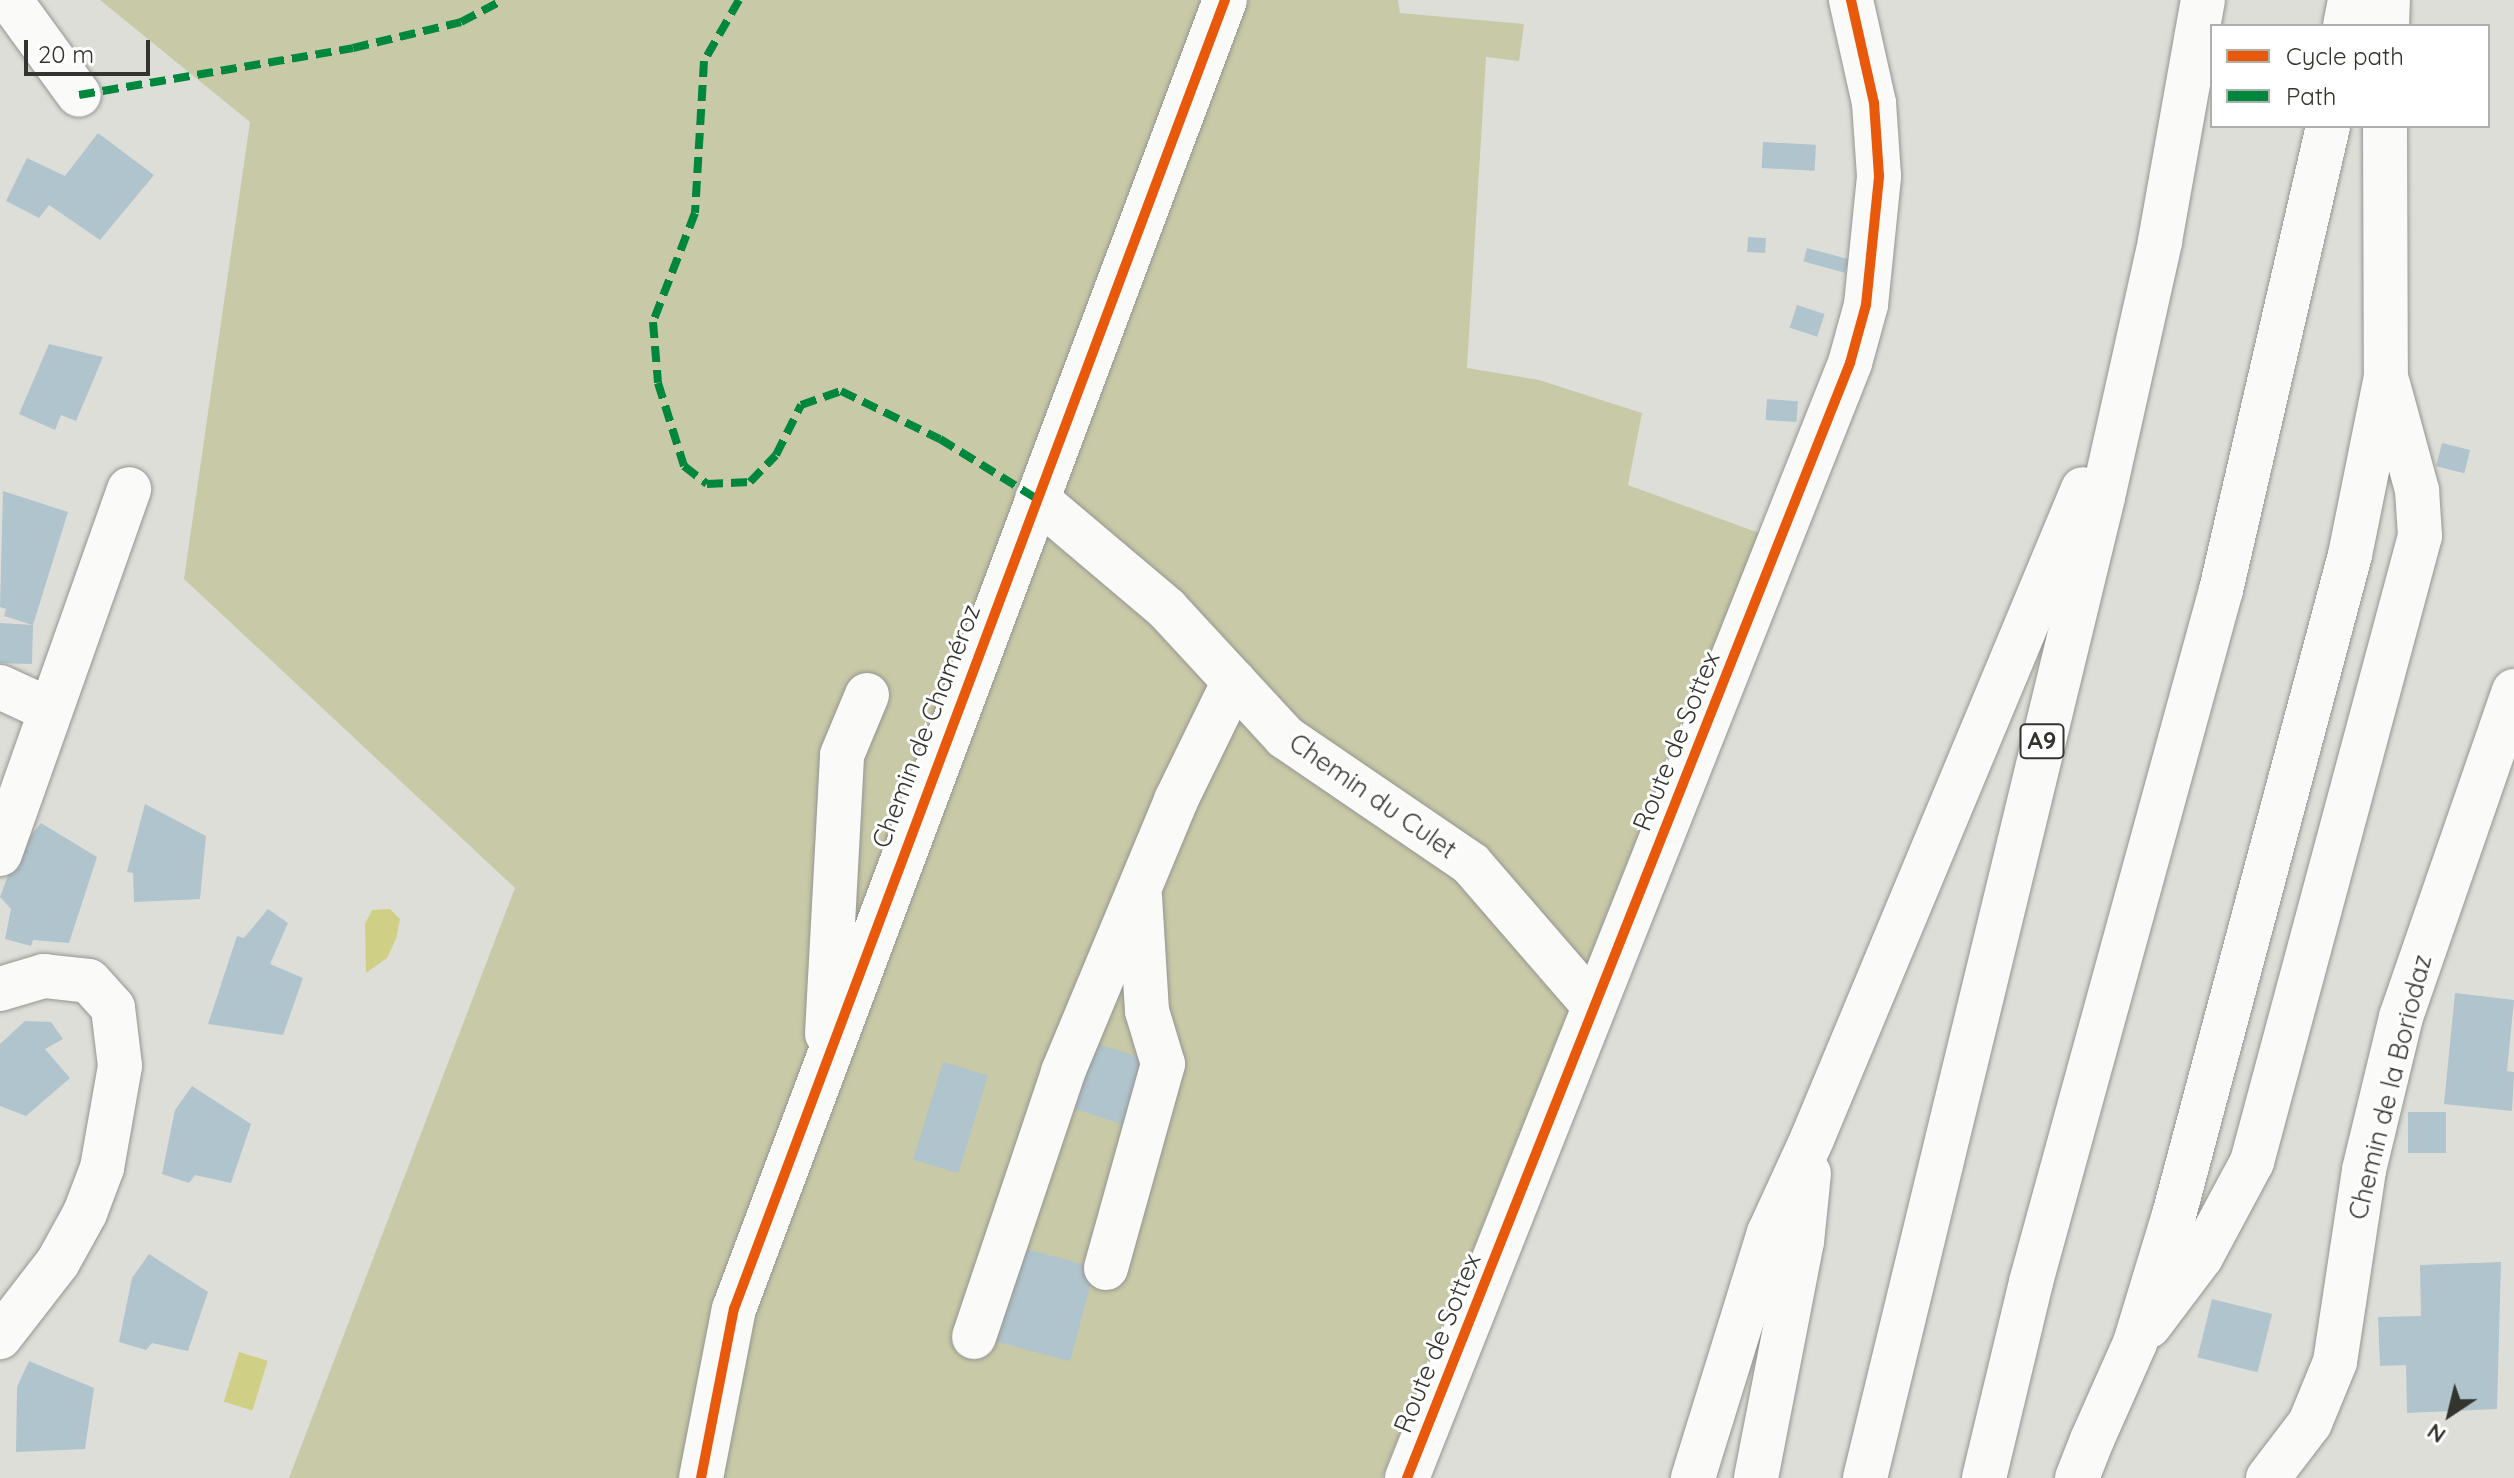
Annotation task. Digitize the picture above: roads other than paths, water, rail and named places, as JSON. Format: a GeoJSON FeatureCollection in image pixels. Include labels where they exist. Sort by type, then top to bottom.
{"type":"FeatureCollection","features":[{"type":"Feature","properties":{"kind":"main road"},"geometry":{"type":"LineString","coordinates":[[10,0],[79,95]]}},
{"type":"Feature","properties":{"kind":"main road","name":"Chemin de Chaméroz"},"geometry":{"type":"LineString","coordinates":[[701,1478],[734,1309],[1037,499],[1140,240],[1225,0]]}},
{"type":"Feature","properties":{"kind":"main road","name":"Route de Sottex"},"geometry":{"type":"LineString","coordinates":[[1407,1478],[1850,363],[1866,305],[1879,176],[1874,103],[1851,0]]}},
{"type":"Feature","properties":{"kind":"main road","name":"A9"},"geometry":{"type":"LineString","coordinates":[[1865,1478],[2131,372],[2203,0]]}},
{"type":"Feature","properties":{"kind":"main road"},"geometry":{"type":"LineString","coordinates":[[2345,24],[2350,0]]}},
{"type":"Feature","properties":{"kind":"main road"},"geometry":{"type":"LineString","coordinates":[[2387,24],[2388,0]]}},
{"type":"Feature","properties":{"kind":"main road"},"geometry":{"type":"LineString","coordinates":[[1984,1478],[2031,1282],[2221,590],[2328,128]]}},
{"type":"Feature","properties":{"kind":"main road"},"geometry":{"type":"LineString","coordinates":[[2084,1459],[2135,1343],[2350,555],[2386,377],[2385,128]]}},
{"type":"Feature","properties":{"kind":"main road"},"geometry":{"type":"LineString","coordinates":[[1693,1478],[1769,1233],[1812,1139],[2131,372]]}},
{"type":"Feature","properties":{"kind":"main road"},"geometry":{"type":"LineString","coordinates":[[2135,1343],[2201,1257],[2252,1162],[2420,536],[2417,490],[2386,377]]}},
{"type":"Feature","properties":{"kind":"main road"},"geometry":{"type":"LineString","coordinates":[[0,854],[129,489]]}},
{"type":"Feature","properties":{"kind":"main road","name":"Chemin du Culet"},"geometry":{"type":"LineString","coordinates":[[1037,499],[1167,609],[1285,737],[1471,864],[1594,1006]]}},
{"type":"Feature","properties":{"kind":"main road"},"geometry":{"type":"LineString","coordinates":[[974,1337],[1063,1072],[1234,681]]}},
{"type":"Feature","properties":{"kind":"main road"},"geometry":{"type":"LineString","coordinates":[[0,687],[50,710]]}},
{"type":"Feature","properties":{"kind":"main road","name":"Chemin de la Boriodaz"},"geometry":{"type":"LineString","coordinates":[[2268,1478],[2310,1423],[2335,1362],[2364,1170],[2401,1017],[2514,691]]}},
{"type":"Feature","properties":{"kind":"main road"},"geometry":{"type":"LineString","coordinates":[[827,1064],[835,816],[842,755],[867,695]]}},
{"type":"Feature","properties":{"kind":"main road"},"geometry":{"type":"LineString","coordinates":[[1106,1268],[1163,1064],[1147,1011],[1140,894]]}},
{"type":"Feature","properties":{"kind":"main road"},"geometry":{"type":"LineString","coordinates":[[0,989],[44,976],[89,981],[113,1008],[120,1066],[102,1168],[85,1213],[58,1262],[0,1337]]}},
{"type":"Feature","properties":{"kind":"main road"},"geometry":{"type":"LineString","coordinates":[[1756,1478],[1802,1242],[1812,1139]]}}]}
